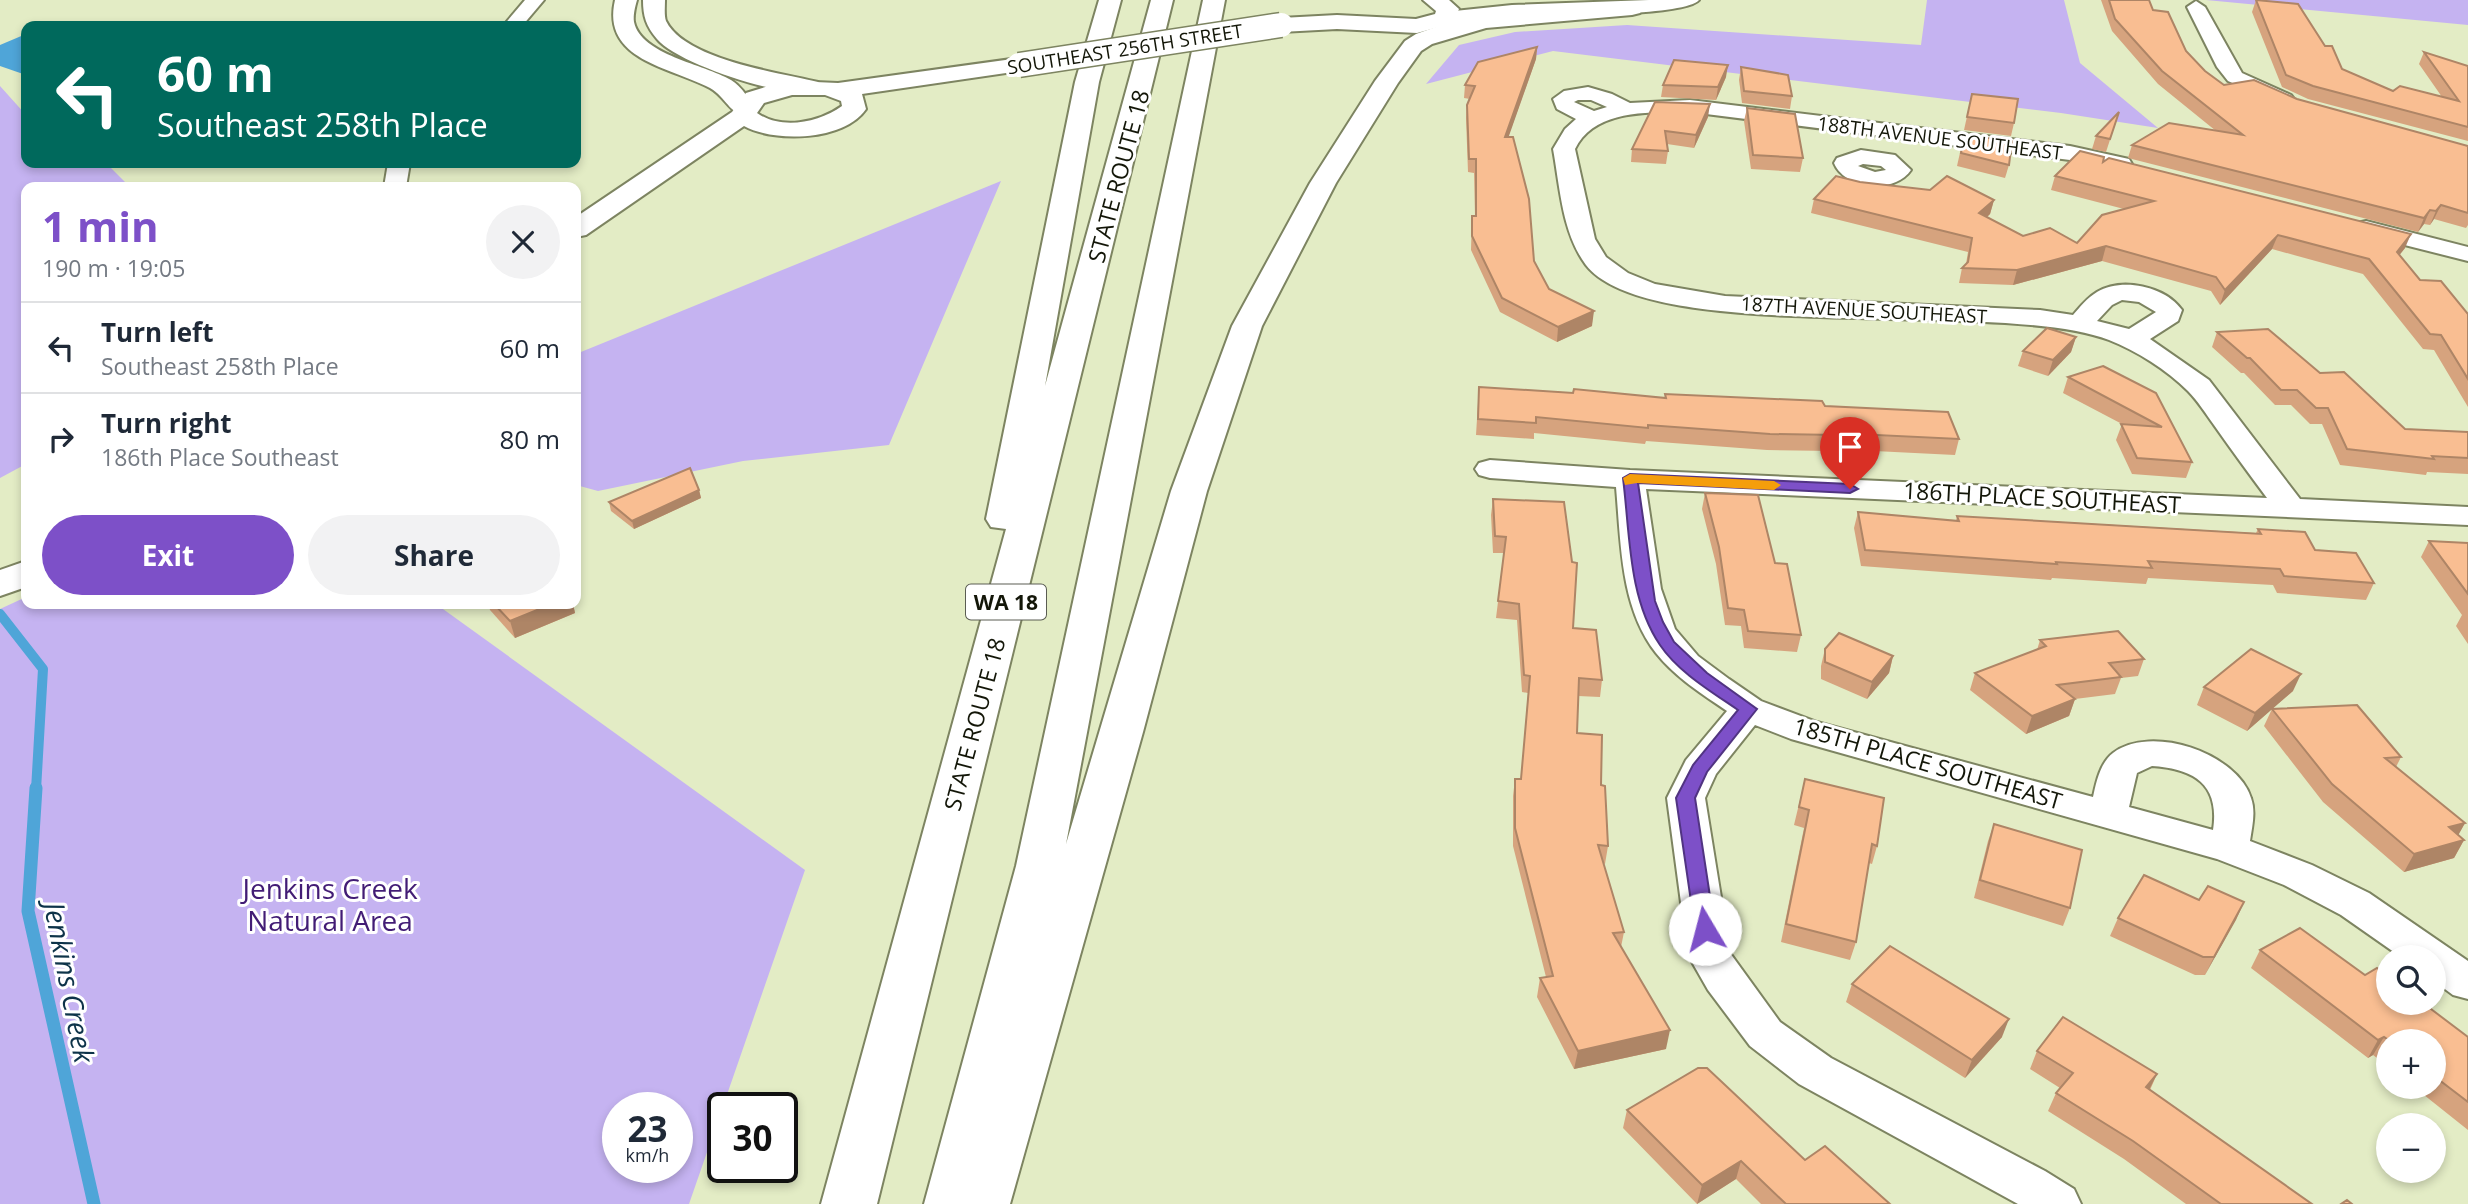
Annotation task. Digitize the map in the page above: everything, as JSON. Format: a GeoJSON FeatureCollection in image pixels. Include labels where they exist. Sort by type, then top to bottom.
{"type":"FeatureCollection","features":[{"type":"Feature","properties":{"kind":"main road"},"geometry":{"type":"LineString","coordinates":[[626,0],[622,9],[623,19],[626,32],[634,44],[654,56],[725,87],[750,121],[762,126],[799,128]]}},
{"type":"Feature","properties":{"kind":"main road"},"geometry":{"type":"LineString","coordinates":[[654,0],[652,10],[656,28],[687,50],[743,73],[810,87],[846,99]]}},
{"type":"Feature","properties":{"kind":"main road"},"geometry":{"type":"LineString","coordinates":[[941,851],[1080,116],[1110,0]]}},
{"type":"Feature","properties":{"kind":"main road","name":"STATE ROUTE 18"},"geometry":{"type":"LineString","coordinates":[[849,1204],[1162,0]]}},
{"type":"Feature","properties":{"kind":"main road"},"geometry":{"type":"LineString","coordinates":[[952,1204],[1039,866],[1214,0]]}},
{"type":"Feature","properties":{"kind":"main road"},"geometry":{"type":"LineString","coordinates":[[1507,0],[1558,3]]}},
{"type":"Feature","properties":{"kind":"main road"},"geometry":{"type":"LineString","coordinates":[[1291,24],[1364,1]]}},
{"type":"Feature","properties":{"kind":"main road"},"geometry":{"type":"LineString","coordinates":[[1350,137],[1354,112],[1366,83],[1395,40],[1440,7]]}},
{"type":"Feature","properties":{"kind":"main road"},"geometry":{"type":"LineString","coordinates":[[982,1204],[1122,732],[1189,491],[1247,326],[1350,137],[1405,56],[1424,39],[1461,26],[1486,21],[1632,8]]}},
{"type":"Feature","properties":{"kind":"main road"},"geometry":{"type":"LineString","coordinates":[[1291,24],[1360,22],[1417,26]]}},
{"type":"Feature","properties":{"kind":"main road","name":"SOUTHEAST 256TH STREET"},"geometry":{"type":"LineString","coordinates":[[799,128],[834,122],[846,99],[951,75],[1291,24]]}},
{"type":"Feature","properties":{"kind":"main road"},"geometry":{"type":"LineString","coordinates":[[581,226],[662,173],[744,112],[760,96],[774,91],[810,87]]}},
{"type":"Feature","properties":{"kind":"main road"},"geometry":{"type":"LineString","coordinates":[[662,173],[750,138],[799,128]]}},
{"type":"Feature","properties":{"kind":"main road"},"geometry":{"type":"LineString","coordinates":[[0,585],[21,574]]}},
{"type":"Feature","properties":{"kind":"street"},"geometry":{"type":"LineString","coordinates":[[516,21],[535,0]]}},
{"type":"Feature","properties":{"kind":"street"},"geometry":{"type":"LineString","coordinates":[[1440,7],[1610,0]]}},
{"type":"Feature","properties":{"kind":"street"},"geometry":{"type":"LineString","coordinates":[[1440,7],[1512,11],[1632,8],[1690,0]]}},
{"type":"Feature","properties":{"kind":"street"},"geometry":{"type":"LineString","coordinates":[[2196,7],[2227,67],[2235,77],[2255,88],[2300,105]]}},
{"type":"Feature","properties":{"kind":"street","name":"188TH AVENUE SOUTHEAST"},"geometry":{"type":"LineString","coordinates":[[1612,114],[1651,107],[1690,106],[2070,153],[2148,171]]}},
{"type":"Feature","properties":{"kind":"street","name":"187TH AVENUE SOUTHEAST"},"geometry":{"type":"LineString","coordinates":[[1612,114],[1579,126],[1564,149],[1583,239],[1597,262],[1619,278],[1649,291],[1725,304],[2040,318],[2079,324],[2124,337],[2167,361],[2199,386],[2291,509]]}},
{"type":"Feature","properties":{"kind":"street"},"geometry":{"type":"LineString","coordinates":[[1878,158],[1881,131]]}},
{"type":"Feature","properties":{"kind":"street"},"geometry":{"type":"LineString","coordinates":[[2348,223],[2468,254]]}},
{"type":"Feature","properties":{"kind":"street"},"geometry":{"type":"LineString","coordinates":[[2079,324],[2109,296],[2142,295],[2163,304],[2169,310],[2169,315],[2124,337]]}},
{"type":"Feature","properties":{"kind":"street","name":"186TH PLACE SOUTHEAST"},"geometry":{"type":"LineString","coordinates":[[1490,469],[1630,478],[2468,516]]}},
{"type":"Feature","properties":{"kind":"street","name":"185TH PLACE SOUTHEAST"},"geometry":{"type":"LineString","coordinates":[[1630,478],[1647,601],[1655,622],[1667,645],[1701,677],[1748,709],[1804,731],[2229,848],[2298,875],[2355,904],[2414,945]]}},
{"type":"Feature","properties":{"kind":"street"},"geometry":{"type":"LineString","coordinates":[[1748,709],[1699,769],[1686,798],[1709,955],[1723,978],[1765,1034],[1815,1071],[2028,1185],[2057,1204]]}},
{"type":"Feature","properties":{"kind":"street"},"geometry":{"type":"LineString","coordinates":[[2109,813],[2119,774],[2125,763],[2139,756],[2158,754],[2180,758],[2201,766],[2219,778],[2231,792],[2234,806],[2229,848]]}},
{"type":"Feature","properties":{"kind":"street","name":"185TH PLACE SOUTHEAST"},"geometry":{"type":"LineString","coordinates":[[2446,967],[2468,983]]}},
{"type":"Feature","properties":{"kind":"green space"},"geometry":{"type":"Polygon","coordinates":[[[1927,0],[2064,0],[2080,63],[2158,128],[2061,113],[1553,51],[1426,84],[1459,45],[1515,32],[1627,25],[1921,45],[1927,0]]]}},
{"type":"Feature","properties":{"kind":"green space"},"geometry":{"type":"Polygon","coordinates":[[[2206,0],[2468,0],[2468,25],[2206,0]]]}},
{"type":"Feature","properties":{"kind":"green space"},"geometry":{"type":"Polygon","coordinates":[[[0,86],[21,109],[21,168],[111,168],[125,182],[21,182],[21,467],[0,478],[0,86]]]}},
{"type":"Feature","properties":{"kind":"green space"},"geometry":{"type":"Polygon","coordinates":[[[1001,181],[889,445],[743,461],[598,491],[581,486],[581,352],[1001,181]]]}},
{"type":"Feature","properties":{"kind":"green space","name":"Jenkins Creek Natural Area"},"geometry":{"type":"Polygon","coordinates":[[[21,599],[21,609],[443,609],[805,870],[728,1092],[707,1092],[707,1152],[689,1204],[0,1204],[0,609],[21,599]]]}},
{"type":"Feature","properties":{"kind":"water"},"geometry":{"type":"Polygon","coordinates":[[[21,36],[21,73],[0,66],[0,45],[21,36]]]}},
{"type":"Feature","properties":{"kind":"building"},"geometry":{"type":"Polygon","coordinates":[[[2109,0],[2149,0],[2153,10],[2168,12],[2186,51],[2205,71],[2224,85],[2254,80],[2297,99],[2468,146],[2468,213],[2441,205],[2436,211],[2430,210],[2424,218],[2132,145],[2169,123],[2243,135],[2162,71],[2115,19],[2109,0]]]}},
{"type":"Feature","properties":{"kind":"building"},"geometry":{"type":"Polygon","coordinates":[[[2256,0],[2298,4],[2325,46],[2332,46],[2342,69],[2393,91],[2400,86],[2459,101],[2424,52],[2468,66],[2468,127],[2313,86],[2286,75],[2256,0]]]}},
{"type":"Feature","properties":{"kind":"building"},"geometry":{"type":"Polygon","coordinates":[[[1537,47],[1505,137],[1513,137],[1529,199],[1534,261],[1549,289],[1594,311],[1558,327],[1502,298],[1472,236],[1472,216],[1476,216],[1476,159],[1469,159],[1467,105],[1475,86],[1465,85],[1478,62],[1537,47]]]}},
{"type":"Feature","properties":{"kind":"building"},"geometry":{"type":"Polygon","coordinates":[[[1674,60],[1728,65],[1718,87],[1663,85],[1674,60]]]}},
{"type":"Feature","properties":{"kind":"building"},"geometry":{"type":"Polygon","coordinates":[[[1741,67],[1788,75],[1792,96],[1744,91],[1741,67]]]}},
{"type":"Feature","properties":{"kind":"building"},"geometry":{"type":"Polygon","coordinates":[[[1972,94],[2018,99],[2014,123],[1967,117],[1972,94]]]}},
{"type":"Feature","properties":{"kind":"building"},"geometry":{"type":"Polygon","coordinates":[[[1655,102],[1710,104],[1696,135],[1665,131],[1668,151],[1632,149],[1655,102]]]}},
{"type":"Feature","properties":{"kind":"building"},"geometry":{"type":"Polygon","coordinates":[[[1747,108],[1795,114],[1803,158],[1753,155],[1747,108]]]}},
{"type":"Feature","properties":{"kind":"building"},"geometry":{"type":"Polygon","coordinates":[[[2119,112],[2110,139],[2096,136],[2119,112]]]}},
{"type":"Feature","properties":{"kind":"building"},"geometry":{"type":"Polygon","coordinates":[[[1964,135],[2012,141],[2009,165],[1961,153],[1964,135]]]}},
{"type":"Feature","properties":{"kind":"building"},"geometry":{"type":"Polygon","coordinates":[[[2080,151],[2104,157],[2103,162],[2109,158],[2411,234],[2397,252],[2420,280],[2441,281],[2468,314],[2468,379],[2441,335],[2430,334],[2369,259],[2278,235],[2225,290],[2216,277],[2106,246],[2017,270],[1962,268],[1968,262],[1972,238],[1814,199],[1836,176],[1860,182],[1930,190],[1947,176],[1994,200],[1979,213],[2023,236],[2050,228],[2077,243],[2102,215],[2154,201],[2055,176],[2080,151]]]}},
{"type":"Feature","properties":{"kind":"building"},"geometry":{"type":"Polygon","coordinates":[[[2047,328],[2076,337],[2053,360],[2023,351],[2047,328]]]}},
{"type":"Feature","properties":{"kind":"building"},"geometry":{"type":"Polygon","coordinates":[[[2268,329],[2320,373],[2344,372],[2405,429],[2468,432],[2468,458],[2432,456],[2434,459],[2347,449],[2328,408],[2316,408],[2297,390],[2281,390],[2250,358],[2217,332],[2268,329]]]}},
{"type":"Feature","properties":{"kind":"building"},"geometry":{"type":"Polygon","coordinates":[[[2103,366],[2156,393],[2192,462],[2137,458],[2121,424],[2162,427],[2068,377],[2103,366]]]}},
{"type":"Feature","properties":{"kind":"building"},"geometry":{"type":"Polygon","coordinates":[[[1479,387],[1573,393],[1574,389],[1666,398],[1665,394],[1822,401],[1825,406],[1948,412],[1959,439],[1836,433],[1837,435],[1770,434],[1648,425],[1648,428],[1536,417],[1536,423],[1478,419],[1479,387]]]}},
{"type":"Feature","properties":{"kind":"building"},"geometry":{"type":"Polygon","coordinates":[[[690,468],[699,490],[632,521],[609,502],[690,468]]]}},
{"type":"Feature","properties":{"kind":"building"},"geometry":{"type":"Polygon","coordinates":[[[1705,493],[1758,495],[1775,563],[1787,564],[1801,635],[1748,631],[1744,610],[1728,608],[1719,547],[1705,493]]]}},
{"type":"Feature","properties":{"kind":"building"},"geometry":{"type":"Polygon","coordinates":[[[1493,499],[1564,502],[1572,562],[1577,563],[1573,628],[1596,630],[1602,680],[1579,678],[1577,733],[1602,735],[1601,785],[1605,786],[1608,846],[1598,845],[1624,932],[1613,933],[1670,1030],[1578,1051],[1540,978],[1553,976],[1515,828],[1515,779],[1521,779],[1530,676],[1524,675],[1519,604],[1498,601],[1506,537],[1495,536],[1493,499]]]}},
{"type":"Feature","properties":{"kind":"building"},"geometry":{"type":"Polygon","coordinates":[[[1858,512],[1959,521],[1957,516],[2261,534],[2258,529],[2305,532],[2315,550],[2356,553],[2374,583],[2284,576],[2280,569],[2148,561],[2152,568],[2056,562],[2057,564],[1865,550],[1858,512]]]}},
{"type":"Feature","properties":{"kind":"building"},"geometry":{"type":"Polygon","coordinates":[[[2429,541],[2468,543],[2468,594],[2429,541]]]}},
{"type":"Feature","properties":{"kind":"building"},"geometry":{"type":"Polygon","coordinates":[[[499,609],[540,609],[510,621],[499,609]]]}},
{"type":"Feature","properties":{"kind":"building"},"geometry":{"type":"Polygon","coordinates":[[[2118,631],[2144,659],[2109,663],[2121,677],[2057,685],[2075,699],[2032,716],[1975,673],[2046,646],[2040,640],[2118,631]]]}},
{"type":"Feature","properties":{"kind":"building"},"geometry":{"type":"Polygon","coordinates":[[[1839,633],[1893,656],[1872,682],[1825,662],[1825,649],[1839,633]]]}},
{"type":"Feature","properties":{"kind":"building"},"geometry":{"type":"Polygon","coordinates":[[[2251,649],[2301,674],[2255,713],[2204,687],[2251,649]]]}},
{"type":"Feature","properties":{"kind":"building"},"geometry":{"type":"Polygon","coordinates":[[[2357,705],[2401,757],[2385,758],[2465,823],[2449,827],[2464,840],[2414,854],[2332,784],[2272,709],[2357,705]]]}},
{"type":"Feature","properties":{"kind":"building"},"geometry":{"type":"Polygon","coordinates":[[[1805,779],[1884,798],[1877,846],[1872,844],[1856,942],[1786,924],[1809,810],[1799,807],[1805,779]]]}},
{"type":"Feature","properties":{"kind":"building"},"geometry":{"type":"Polygon","coordinates":[[[1994,824],[2082,850],[2070,908],[1980,880],[1994,824]]]}},
{"type":"Feature","properties":{"kind":"building"},"geometry":{"type":"Polygon","coordinates":[[[2144,875],[2199,900],[2208,886],[2244,902],[2214,957],[2203,957],[2118,918],[2144,875]]]}},
{"type":"Feature","properties":{"kind":"building"},"geometry":{"type":"Polygon","coordinates":[[[2300,928],[2365,975],[2376,969],[2376,1015],[2439,1015],[2468,1037],[2468,1102],[2446,1085],[2446,1029],[2376,1029],[2376,1038],[2260,950],[2300,928]]]}},
{"type":"Feature","properties":{"kind":"building"},"geometry":{"type":"Polygon","coordinates":[[[1890,946],[2009,1019],[1972,1060],[1852,984],[1890,946]]]}},
{"type":"Feature","properties":{"kind":"building"},"geometry":{"type":"Polygon","coordinates":[[[2063,1017],[2157,1074],[2146,1087],[2312,1204],[2221,1204],[2133,1141],[2056,1093],[2073,1073],[2037,1051],[2063,1017]]]}},
{"type":"Feature","properties":{"kind":"building"},"geometry":{"type":"Polygon","coordinates":[[[1698,1068],[1707,1068],[1805,1160],[1825,1146],[1890,1204],[1786,1204],[1741,1161],[1702,1185],[1627,1110],[1698,1068]]]}},
{"type":"Feature","properties":{"kind":"waterway","name":"Jenkins Creek"},"geometry":{"type":"LineString","coordinates":[[0,614],[43,669],[36,790]]}},
{"type":"Feature","properties":{"kind":"waterway","name":"Jenkins Creek"},"geometry":{"type":"LineString","coordinates":[[36,788],[28,911],[94,1204]]}},
{"type":"Feature","properties":{"kind":"slow traffic"},"geometry":{"type":"LineString","coordinates":[[1630,482],[1630,478],[1774,485]]}},
{"type":"Feature","properties":{"kind":"route"},"geometry":{"type":"LineString","coordinates":[[1705,929],[1686,798],[1699,769],[1748,709],[1701,677],[1667,645],[1655,622],[1647,601],[1630,478],[1850,489]]}}]}
